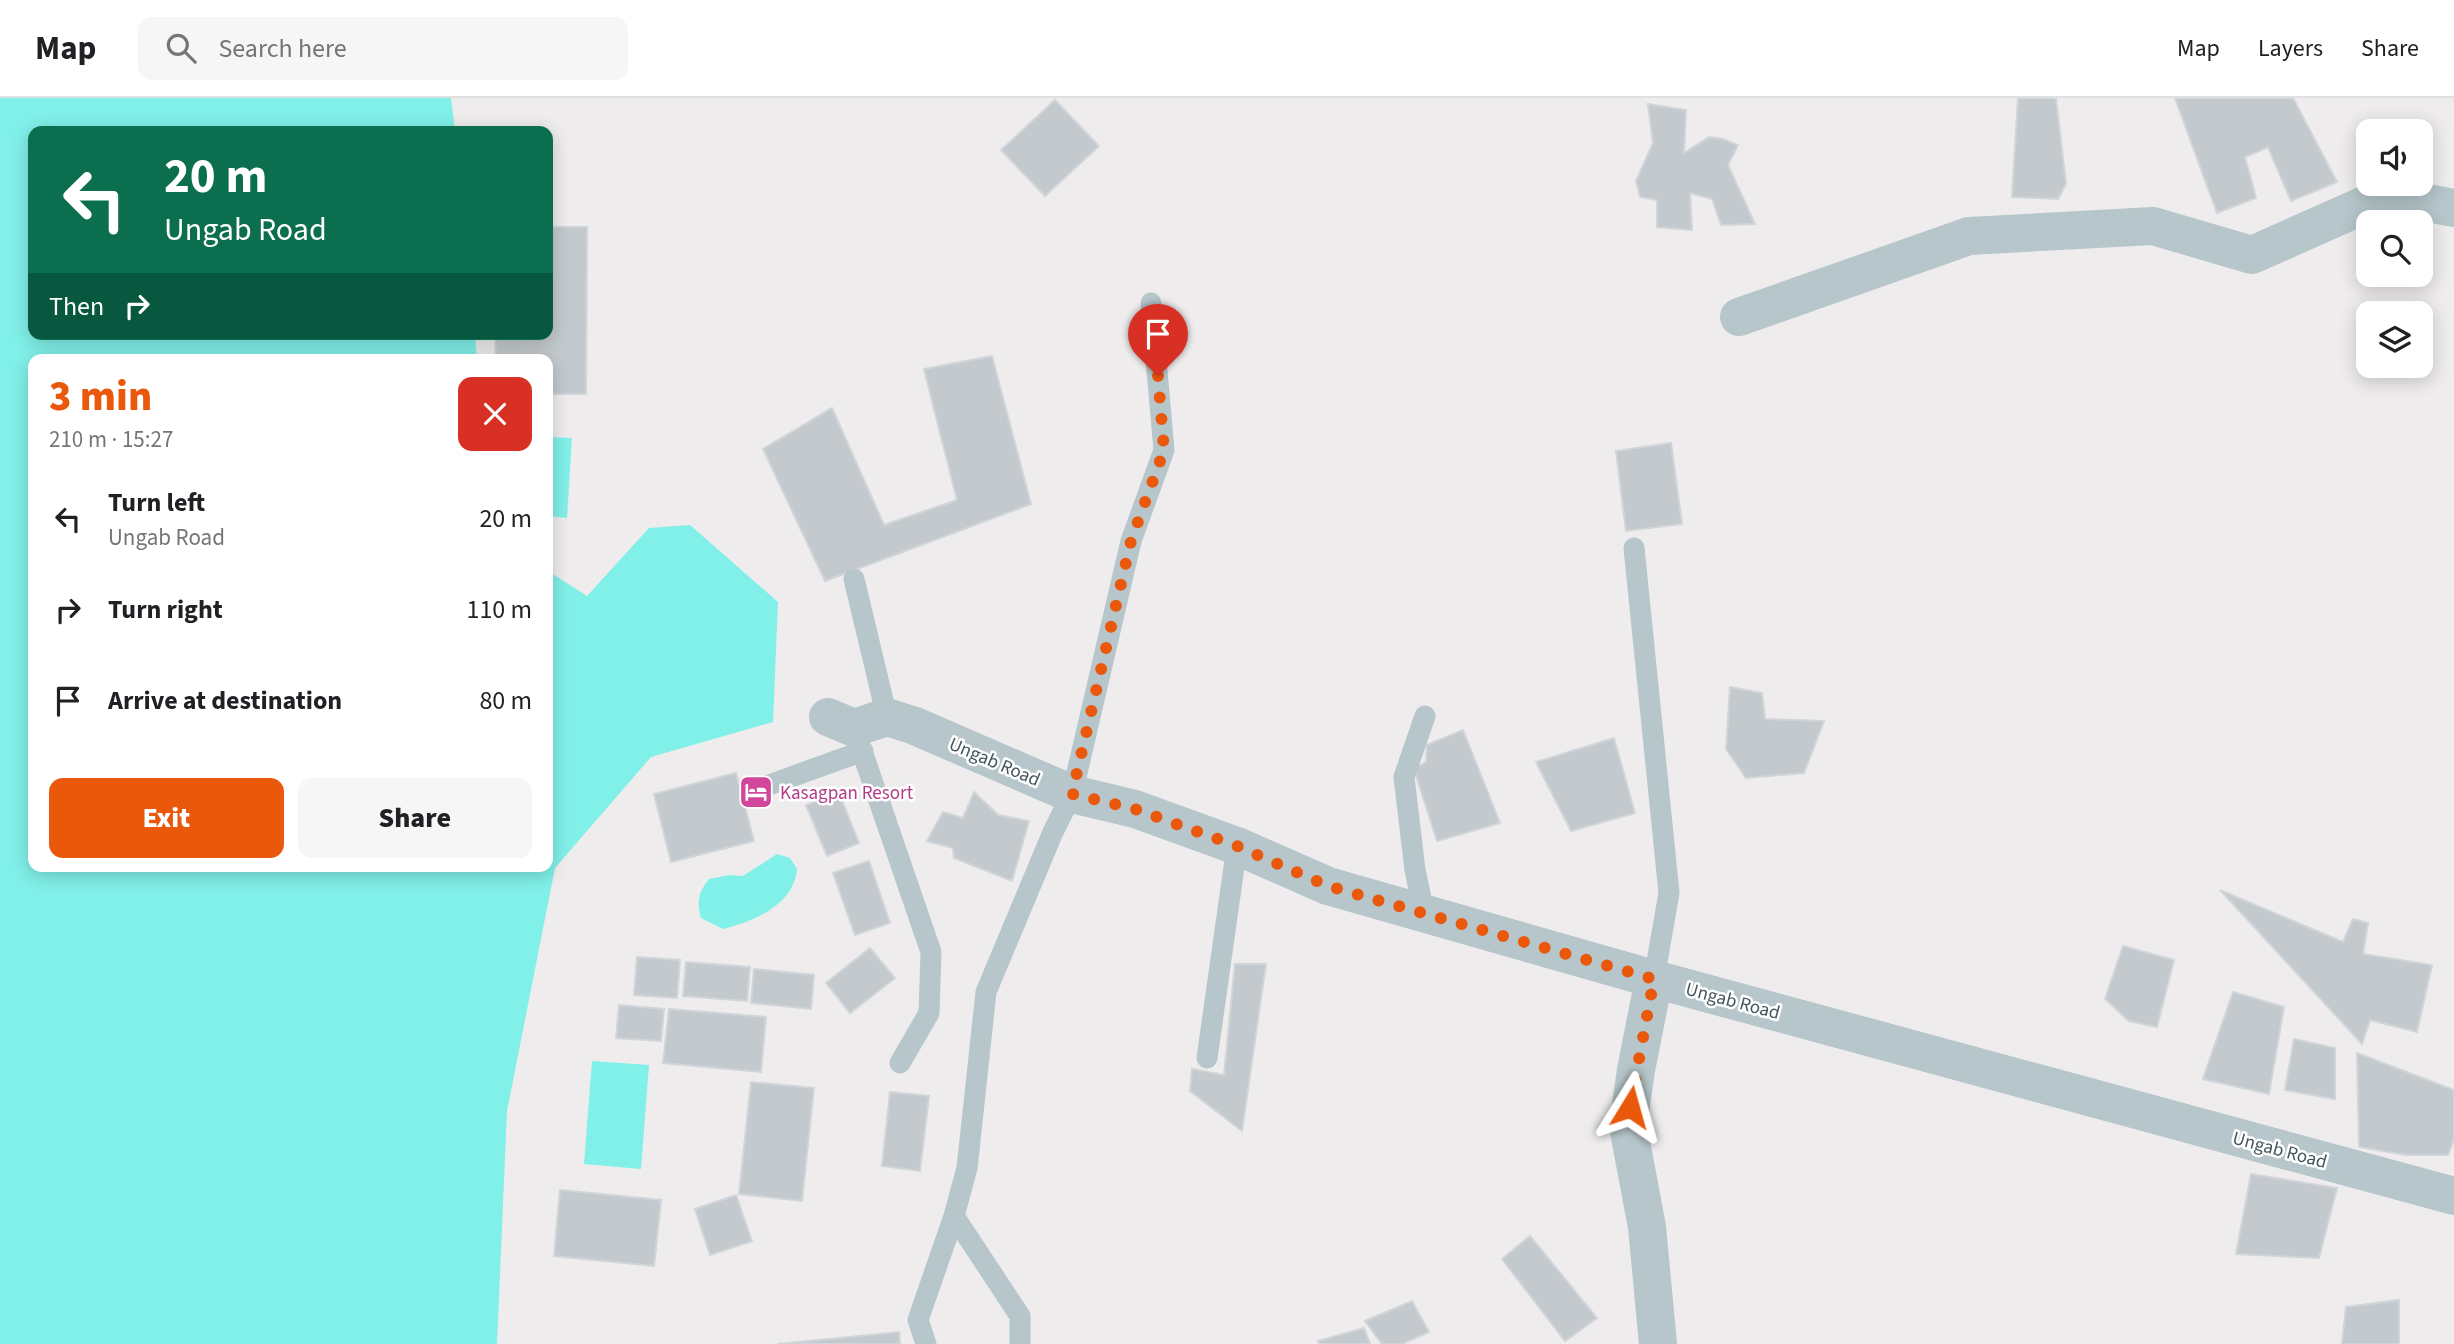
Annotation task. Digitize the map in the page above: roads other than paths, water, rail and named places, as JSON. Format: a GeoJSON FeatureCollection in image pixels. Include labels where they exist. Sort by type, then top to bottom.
{"type":"FeatureCollection","features":[{"type":"Feature","properties":{"kind":"street"},"geometry":{"type":"LineString","coordinates":[[1739,317],[1969,236],[2153,226],[2252,255],[2387,195],[2454,208]]}},
{"type":"Feature","properties":{"kind":"street","name":"Ungab Road"},"geometry":{"type":"LineString","coordinates":[[858,728],[915,726],[1072,794],[1135,809],[1237,846],[1328,886],[1654,979],[2454,1196]]}},
{"type":"Feature","properties":{"kind":"street"},"geometry":{"type":"LineString","coordinates":[[1654,979],[1628,1126],[1647,1227],[1658,1344]]}},
{"type":"Feature","properties":{"kind":"lane"},"geometry":{"type":"LineString","coordinates":[[926,1344],[918,1320],[954,1216],[967,1168],[986,992],[1053,832],[1072,794],[1131,541],[1164,450],[1151,303]]}},
{"type":"Feature","properties":{"kind":"lane"},"geometry":{"type":"LineString","coordinates":[[1634,548],[1669,893],[1654,979]]}},
{"type":"Feature","properties":{"kind":"lane"},"geometry":{"type":"LineString","coordinates":[[854,579],[858,728],[931,952],[929,1013],[900,1063]]}},
{"type":"Feature","properties":{"kind":"lane"},"geometry":{"type":"LineString","coordinates":[[1424,913],[1415,870],[1404,777],[1425,716]]}},
{"type":"Feature","properties":{"kind":"lane"},"geometry":{"type":"LineString","coordinates":[[769,785],[858,728]]}},
{"type":"Feature","properties":{"kind":"lane"},"geometry":{"type":"LineString","coordinates":[[1207,1058],[1237,846]]}},
{"type":"Feature","properties":{"kind":"lane"},"geometry":{"type":"LineString","coordinates":[[954,1216],[1020,1316],[1020,1344]]}},
{"type":"Feature","properties":{"kind":"water"},"geometry":{"type":"Polygon","coordinates":[[[0,98],[451,98],[454,126],[28,126],[28,340],[475,340],[477,354],[28,354],[28,872],[553,872],[553,574],[587,596],[649,528],[690,525],[778,602],[773,722],[651,757],[555,868],[507,1111],[497,1344],[0,1344],[0,98]]]}},
{"type":"Feature","properties":{"kind":"water"},"geometry":{"type":"Polygon","coordinates":[[[553,437],[572,438],[567,518],[553,517],[553,437]]]}},
{"type":"Feature","properties":{"kind":"water"},"geometry":{"type":"Polygon","coordinates":[[[777,854],[790,858],[797,869],[789,892],[780,902],[759,916],[723,929],[701,918],[699,897],[709,879],[730,875],[743,876],[777,854]]]}},
{"type":"Feature","properties":{"kind":"water"},"geometry":{"type":"Polygon","coordinates":[[[592,1061],[649,1065],[641,1169],[584,1164],[592,1061]]]}},
{"type":"Feature","properties":{"kind":"place","name":"Kasagpan Resort"},"geometry":{"type":"Point","coordinates":[756,792]}}]}
